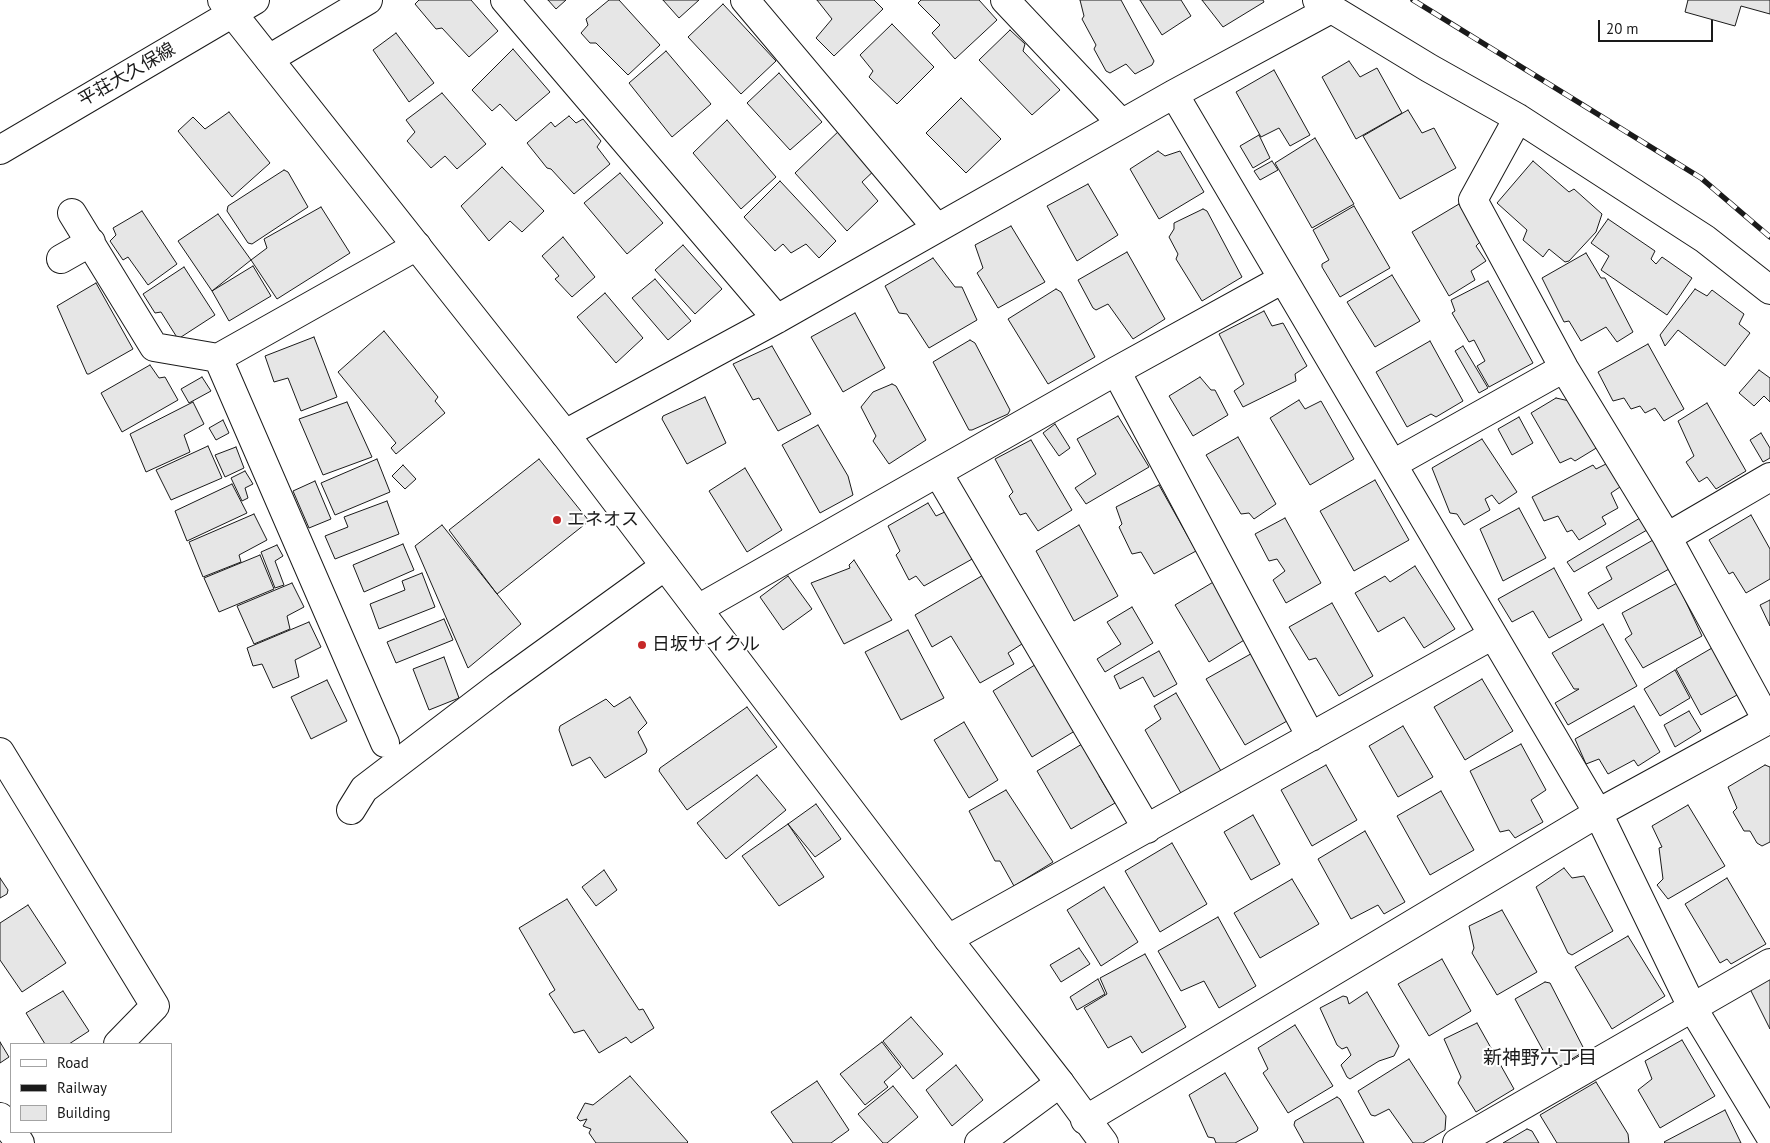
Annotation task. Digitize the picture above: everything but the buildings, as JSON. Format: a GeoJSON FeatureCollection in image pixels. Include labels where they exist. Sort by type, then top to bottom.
{"type":"FeatureCollection","features":[{"type":"Feature","properties":{"kind":"street"},"geometry":{"type":"LineString","coordinates":[[269,59],[368,0]]}},
{"type":"Feature","properties":{"kind":"street"},"geometry":{"type":"LineString","coordinates":[[505,0],[777,319]]}},
{"type":"Feature","properties":{"kind":"street"},"geometry":{"type":"LineString","coordinates":[[745,0],[937,228]]}},
{"type":"Feature","properties":{"kind":"street"},"geometry":{"type":"LineString","coordinates":[[1005,0],[1121,123]]}},
{"type":"Feature","properties":{"kind":"street"},"geometry":{"type":"LineString","coordinates":[[236,4],[269,59],[565,434],[1104,1143]]}},
{"type":"Feature","properties":{"kind":"street","name":"平荘大久保線"},"geometry":{"type":"LineString","coordinates":[[0,150],[236,4]]}},
{"type":"Feature","properties":{"kind":"street"},"geometry":{"type":"LineString","coordinates":[[565,434],[777,319],[1174,94],[1324,4],[1429,68],[1518,118],[1705,239],[1770,290]]}},
{"type":"Feature","properties":{"kind":"street"},"geometry":{"type":"LineString","coordinates":[[1174,94],[1598,813],[1692,1007],[1770,1136]]}},
{"type":"Feature","properties":{"kind":"street"},"geometry":{"type":"LineString","coordinates":[[1085,1120],[1598,813],[1768,719],[1667,537],[1564,368],[1473,200],[1518,118]]}},
{"type":"Feature","properties":{"kind":"street"},"geometry":{"type":"LineString","coordinates":[[72,213],[154,347],[218,358],[416,246]]}},
{"type":"Feature","properties":{"kind":"street"},"geometry":{"type":"LineString","coordinates":[[62,259],[91,242]]}},
{"type":"Feature","properties":{"kind":"street"},"geometry":{"type":"LineString","coordinates":[[698,609],[1116,371],[1283,280]]}},
{"type":"Feature","properties":{"kind":"street"},"geometry":{"type":"LineString","coordinates":[[218,358],[385,743]]}},
{"type":"Feature","properties":{"kind":"street"},"geometry":{"type":"LineString","coordinates":[[1393,464],[1564,368]]}},
{"type":"Feature","properties":{"kind":"street"},"geometry":{"type":"LineString","coordinates":[[1116,371],[1310,737]]}},
{"type":"Feature","properties":{"kind":"street"},"geometry":{"type":"LineString","coordinates":[[938,473],[1147,829]]}},
{"type":"Feature","properties":{"kind":"street"},"geometry":{"type":"LineString","coordinates":[[1667,537],[1770,477]]}},
{"type":"Feature","properties":{"kind":"street"},"geometry":{"type":"LineString","coordinates":[[351,810],[364,790],[499,686],[665,566]]}},
{"type":"Feature","properties":{"kind":"street"},"geometry":{"type":"LineString","coordinates":[[948,939],[1493,635]]}},
{"type":"Feature","properties":{"kind":"street"},"geometry":{"type":"LineString","coordinates":[[0,752],[155,1006],[119,1043]]}},
{"type":"Feature","properties":{"kind":"street"},"geometry":{"type":"LineString","coordinates":[[1457,1143],[1770,963]]}},
{"type":"Feature","properties":{"kind":"street"},"geometry":{"type":"LineString","coordinates":[[979,1143],[1060,1083]]}},
{"type":"Feature","properties":{"kind":"street"},"geometry":{"type":"LineString","coordinates":[[0,1117],[10,1129]]}},
{"type":"Feature","properties":{"kind":"street"},"geometry":{"type":"LineString","coordinates":[[13,1133],[21,1143],[32,1133]]}},
{"type":"Feature","properties":{"kind":"railway"},"geometry":{"type":"LineString","coordinates":[[1413,0],[1701,178],[1770,237]]}},
{"type":"Feature","properties":{"kind":"place","name":"エネオス"},"geometry":{"type":"Point","coordinates":[557,520]}},
{"type":"Feature","properties":{"kind":"place","name":"日坂サイクル"},"geometry":{"type":"Point","coordinates":[642,645]}},
{"type":"Feature","properties":{"kind":"district","name":"新神野六丁目"},"geometry":{"type":"Point","coordinates":[1540,1059]}}]}
